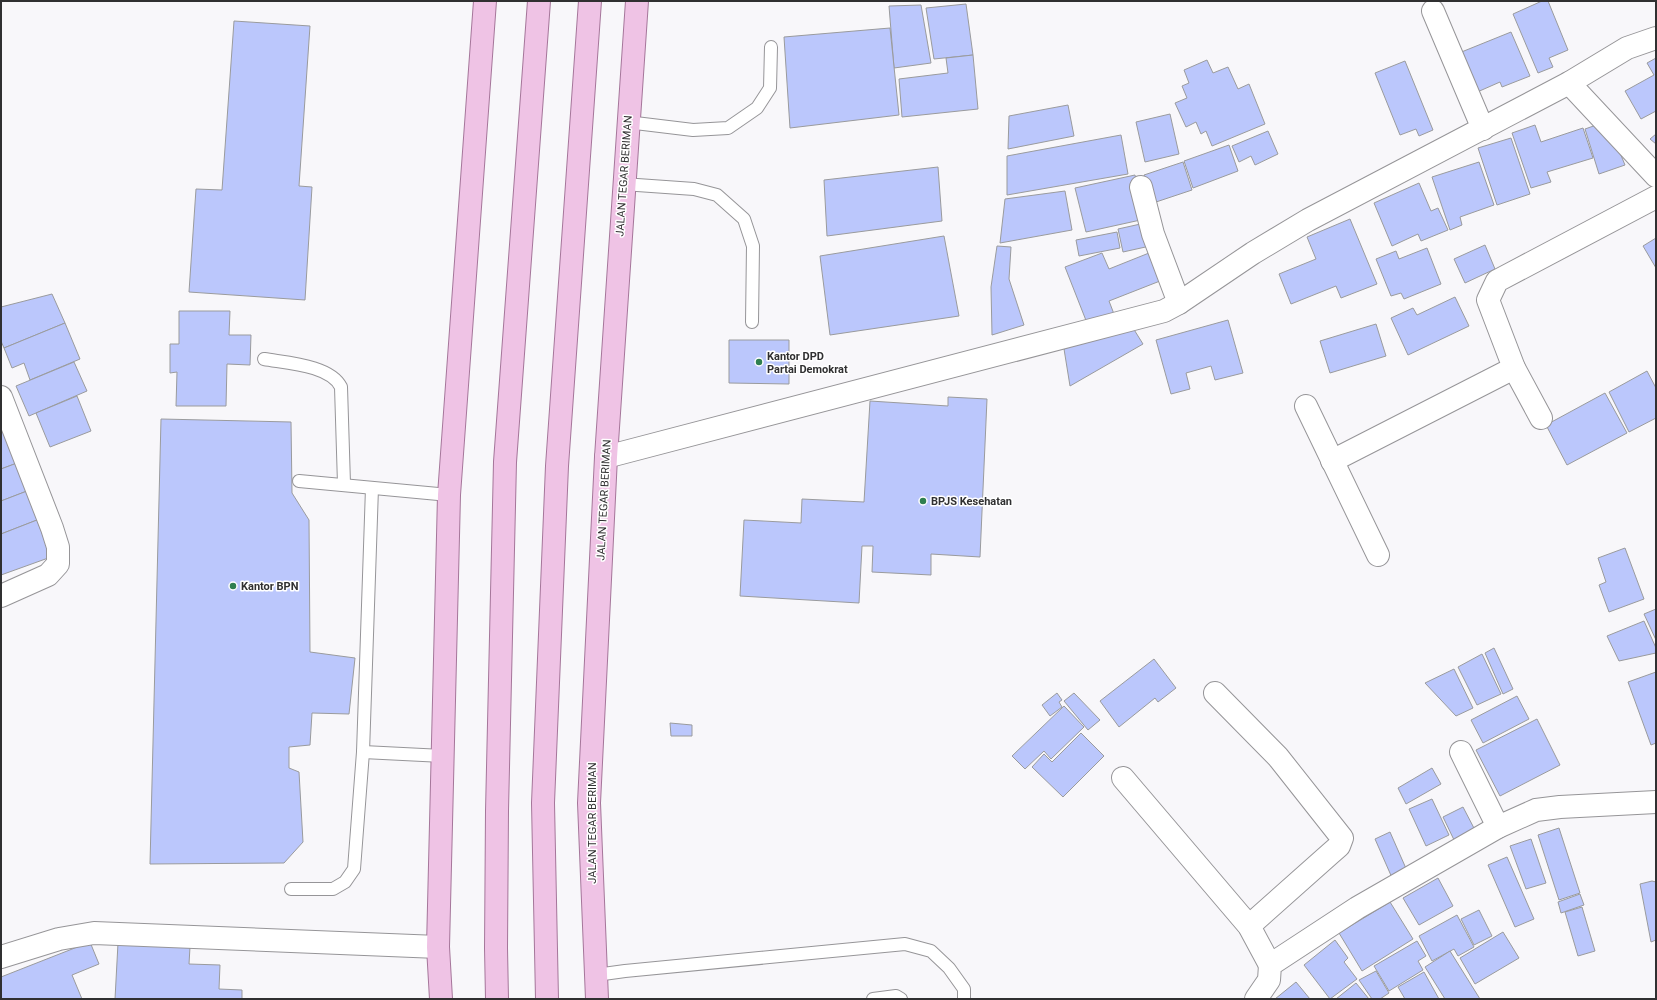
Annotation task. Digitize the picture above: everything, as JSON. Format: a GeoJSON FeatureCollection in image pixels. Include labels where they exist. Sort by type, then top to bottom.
{"type":"FeatureCollection","features":[{"type":"Feature","properties":{"kind":"main road"},"geometry":{"type":"LineString","coordinates":[[441,999],[438,947],[449,496],[485,1]]}},
{"type":"Feature","properties":{"kind":"main road"},"geometry":{"type":"LineString","coordinates":[[497,999],[497,811],[505,462],[539,1]]}},
{"type":"Feature","properties":{"kind":"main road"},"geometry":{"type":"LineString","coordinates":[[547,999],[543,787],[557,466],[590,1]]}},
{"type":"Feature","properties":{"kind":"main road","name":"JALAN TEGAR BERIMAN"},"geometry":{"type":"LineString","coordinates":[[597,999],[589,803],[606,457],[627,122],[637,1]]}},
{"type":"Feature","properties":{"kind":"street"},"geometry":{"type":"LineString","coordinates":[[1433,11],[1483,129]]}},
{"type":"Feature","properties":{"kind":"street"},"geometry":{"type":"LineString","coordinates":[[606,457],[1164,311],[1179,303],[1253,253],[1308,220],[1569,83],[1627,48],[1656,38]]}},
{"type":"Feature","properties":{"kind":"street"},"geometry":{"type":"LineString","coordinates":[[1569,83],[1656,176]]}},
{"type":"Feature","properties":{"kind":"street"},"geometry":{"type":"LineString","coordinates":[[1141,187],[1153,234],[1179,303]]}},
{"type":"Feature","properties":{"kind":"street"},"geometry":{"type":"LineString","coordinates":[[1541,418],[1514,368],[1488,300],[1497,281],[1656,197]]}},
{"type":"Feature","properties":{"kind":"street"},"geometry":{"type":"LineString","coordinates":[[1332,461],[1514,368]]}},
{"type":"Feature","properties":{"kind":"street"},"geometry":{"type":"LineString","coordinates":[[1,397],[52,528],[58,547],[58,564],[48,575],[1,596]]}},
{"type":"Feature","properties":{"kind":"street"},"geometry":{"type":"LineString","coordinates":[[1306,406],[1378,555]]}},
{"type":"Feature","properties":{"kind":"street"},"geometry":{"type":"LineString","coordinates":[[1215,693],[1278,757],[1342,838],[1339,846],[1249,926]]}},
{"type":"Feature","properties":{"kind":"street"},"geometry":{"type":"LineString","coordinates":[[1461,752],[1498,827]]}},
{"type":"Feature","properties":{"kind":"street"},"geometry":{"type":"LineString","coordinates":[[1123,778],[1249,926],[1270,965],[1269,980],[1256,999]]}},
{"type":"Feature","properties":{"kind":"street"},"geometry":{"type":"LineString","coordinates":[[1270,965],[1357,908],[1498,827],[1536,810],[1560,807],[1656,802]]}},
{"type":"Feature","properties":{"kind":"street"},"geometry":{"type":"LineString","coordinates":[[1,957],[59,939],[94,933],[438,947]]}},
{"type":"Feature","properties":{"kind":"lane"},"geometry":{"type":"LineString","coordinates":[[627,122],[693,130],[728,128],[757,108],[770,88],[771,48]]}},
{"type":"Feature","properties":{"kind":"lane"},"geometry":{"type":"LineString","coordinates":[[623,184],[694,189],[717,195],[744,219],[753,246],[752,322]]}},
{"type":"Feature","properties":{"kind":"lane"},"geometry":{"type":"LineString","coordinates":[[264,359],[307,367],[331,374],[337,379],[341,387],[344,484]]}},
{"type":"Feature","properties":{"kind":"lane"},"geometry":{"type":"LineString","coordinates":[[299,481],[344,484],[449,496]]}},
{"type":"Feature","properties":{"kind":"lane"},"geometry":{"type":"LineString","coordinates":[[291,890],[333,889],[346,882],[354,869],[363,752],[372,488]]}},
{"type":"Feature","properties":{"kind":"lane"},"geometry":{"type":"LineString","coordinates":[[363,752],[443,756]]}},
{"type":"Feature","properties":{"kind":"lane"},"geometry":{"type":"LineString","coordinates":[[596,976],[625,971],[905,944],[931,951],[944,964],[964,989],[964,999]]}},
{"type":"Feature","properties":{"kind":"lane"},"geometry":{"type":"LineString","coordinates":[[873,999],[896,996],[901,999]]}},
{"type":"Feature","properties":{"kind":"building"},"geometry":{"type":"Polygon","coordinates":[[[1542,1],[1548,1],[1568,50],[1549,58],[1553,67],[1538,73],[1513,14],[1542,1]]]}},
{"type":"Feature","properties":{"kind":"building"},"geometry":{"type":"Polygon","coordinates":[[[966,4],[973,55],[934,59],[926,8],[966,4]]]}},
{"type":"Feature","properties":{"kind":"building"},"geometry":{"type":"Polygon","coordinates":[[[921,5],[931,63],[894,68],[889,6],[921,5]]]}},
{"type":"Feature","properties":{"kind":"building"},"geometry":{"type":"Polygon","coordinates":[[[234,21],[310,26],[299,186],[312,187],[305,300],[189,292],[196,189],[222,190],[234,21]]]}},
{"type":"Feature","properties":{"kind":"building"},"geometry":{"type":"Polygon","coordinates":[[[890,28],[899,115],[790,128],[784,37],[890,28]]]}},
{"type":"Feature","properties":{"kind":"building"},"geometry":{"type":"Polygon","coordinates":[[[1511,32],[1530,76],[1502,87],[1500,82],[1475,93],[1459,53],[1511,32]]]}},
{"type":"Feature","properties":{"kind":"building"},"geometry":{"type":"Polygon","coordinates":[[[973,55],[978,109],[902,117],[899,79],[948,73],[946,58],[973,55]]]}},
{"type":"Feature","properties":{"kind":"building"},"geometry":{"type":"Polygon","coordinates":[[[1656,58],[1656,111],[1641,119],[1625,91],[1654,75],[1647,63],[1656,58]]]}},
{"type":"Feature","properties":{"kind":"building"},"geometry":{"type":"Polygon","coordinates":[[[1207,60],[1213,73],[1228,67],[1238,89],[1249,84],[1265,124],[1212,146],[1206,131],[1201,134],[1196,122],[1186,127],[1175,103],[1187,98],[1182,86],[1189,83],[1184,70],[1207,60]]]}},
{"type":"Feature","properties":{"kind":"building"},"geometry":{"type":"Polygon","coordinates":[[[1405,61],[1433,130],[1419,136],[1416,129],[1400,135],[1375,73],[1405,61]]]}},
{"type":"Feature","properties":{"kind":"building"},"geometry":{"type":"Polygon","coordinates":[[[1068,105],[1074,136],[1008,149],[1009,116],[1068,105]]]}},
{"type":"Feature","properties":{"kind":"building"},"geometry":{"type":"Polygon","coordinates":[[[1170,114],[1179,154],[1145,162],[1136,122],[1170,114]]]}},
{"type":"Feature","properties":{"kind":"building"},"geometry":{"type":"Polygon","coordinates":[[[1602,123],[1613,136],[1625,165],[1599,174],[1585,129],[1602,123]]]}},
{"type":"Feature","properties":{"kind":"building"},"geometry":{"type":"Polygon","coordinates":[[[1535,125],[1541,142],[1583,128],[1593,158],[1547,172],[1551,182],[1531,188],[1512,133],[1535,125]]]}},
{"type":"Feature","properties":{"kind":"building"},"geometry":{"type":"Polygon","coordinates":[[[1268,131],[1278,154],[1255,165],[1251,156],[1239,162],[1232,146],[1268,131]]]}},
{"type":"Feature","properties":{"kind":"building"},"geometry":{"type":"Polygon","coordinates":[[[1656,134],[1656,144],[1650,139],[1656,134]]]}},
{"type":"Feature","properties":{"kind":"building"},"geometry":{"type":"Polygon","coordinates":[[[1121,135],[1128,174],[1007,195],[1007,156],[1121,135]]]}},
{"type":"Feature","properties":{"kind":"building"},"geometry":{"type":"Polygon","coordinates":[[[1511,138],[1530,194],[1497,205],[1478,148],[1511,138]]]}},
{"type":"Feature","properties":{"kind":"building"},"geometry":{"type":"Polygon","coordinates":[[[1229,145],[1238,171],[1193,188],[1184,161],[1229,145]]]}},
{"type":"Feature","properties":{"kind":"building"},"geometry":{"type":"Polygon","coordinates":[[[1183,162],[1192,190],[1153,203],[1144,175],[1183,162]]]}},
{"type":"Feature","properties":{"kind":"building"},"geometry":{"type":"Polygon","coordinates":[[[1479,162],[1494,205],[1460,217],[1462,225],[1450,230],[1432,177],[1479,162]]]}},
{"type":"Feature","properties":{"kind":"building"},"geometry":{"type":"Polygon","coordinates":[[[938,167],[942,221],[827,236],[824,180],[938,167]]]}},
{"type":"Feature","properties":{"kind":"building"},"geometry":{"type":"Polygon","coordinates":[[[1135,175],[1145,219],[1086,232],[1075,188],[1135,175]]]}},
{"type":"Feature","properties":{"kind":"building"},"geometry":{"type":"Polygon","coordinates":[[[1419,183],[1431,211],[1438,208],[1448,230],[1421,241],[1418,234],[1392,246],[1374,203],[1419,183]]]}},
{"type":"Feature","properties":{"kind":"building"},"geometry":{"type":"Polygon","coordinates":[[[1065,191],[1072,230],[1000,243],[1005,199],[1065,191]]]}},
{"type":"Feature","properties":{"kind":"building"},"geometry":{"type":"Polygon","coordinates":[[[1350,219],[1377,284],[1341,298],[1336,286],[1291,304],[1279,274],[1316,259],[1307,237],[1350,219]]]}},
{"type":"Feature","properties":{"kind":"building"},"geometry":{"type":"Polygon","coordinates":[[[1145,223],[1150,246],[1123,252],[1118,229],[1145,223]]]}},
{"type":"Feature","properties":{"kind":"building"},"geometry":{"type":"Polygon","coordinates":[[[1117,232],[1120,248],[1079,256],[1076,240],[1117,232]]]}},
{"type":"Feature","properties":{"kind":"building"},"geometry":{"type":"Polygon","coordinates":[[[944,236],[959,316],[830,335],[820,256],[944,236]]]}},
{"type":"Feature","properties":{"kind":"building"},"geometry":{"type":"Polygon","coordinates":[[[1656,238],[1656,268],[1643,246],[1656,238]]]}},
{"type":"Feature","properties":{"kind":"building"},"geometry":{"type":"Polygon","coordinates":[[[1485,245],[1495,269],[1465,283],[1454,259],[1485,245]]]}},
{"type":"Feature","properties":{"kind":"building"},"geometry":{"type":"Polygon","coordinates":[[[997,246],[1011,247],[1009,279],[1024,325],[992,335],[991,287],[997,246]]]}},
{"type":"Feature","properties":{"kind":"building"},"geometry":{"type":"Polygon","coordinates":[[[1427,248],[1441,284],[1404,299],[1401,293],[1391,296],[1376,259],[1396,251],[1399,259],[1427,248]]]}},
{"type":"Feature","properties":{"kind":"building"},"geometry":{"type":"Polygon","coordinates":[[[1102,253],[1109,269],[1149,253],[1160,281],[1109,301],[1114,314],[1087,323],[1065,267],[1102,253]]]}},
{"type":"Feature","properties":{"kind":"building"},"geometry":{"type":"Polygon","coordinates":[[[52,294],[65,323],[4,348],[1,341],[1,307],[52,294]]]}},
{"type":"Feature","properties":{"kind":"building"},"geometry":{"type":"Polygon","coordinates":[[[1455,297],[1469,326],[1408,355],[1391,318],[1413,308],[1417,315],[1455,297]]]}},
{"type":"Feature","properties":{"kind":"building"},"geometry":{"type":"Polygon","coordinates":[[[179,311],[230,311],[229,335],[251,335],[250,365],[227,364],[226,406],[176,406],[177,372],[170,373],[170,344],[179,344],[179,311]]]}},
{"type":"Feature","properties":{"kind":"building"},"geometry":{"type":"Polygon","coordinates":[[[1228,320],[1243,373],[1215,380],[1211,366],[1186,373],[1190,389],[1171,394],[1156,340],[1228,320]]]}},
{"type":"Feature","properties":{"kind":"building"},"geometry":{"type":"Polygon","coordinates":[[[65,323],[80,359],[30,380],[24,363],[12,368],[4,348],[65,323]]]}},
{"type":"Feature","properties":{"kind":"building"},"geometry":{"type":"Polygon","coordinates":[[[1376,324],[1386,356],[1330,373],[1320,341],[1376,324]]]}},
{"type":"Feature","properties":{"kind":"building"},"geometry":{"type":"Polygon","coordinates":[[[1133,328],[1143,344],[1070,386],[1064,349],[1095,337],[1133,328]]]}},
{"type":"Feature","properties":{"kind":"building","name":"Kantor DPD Partai Demokrat"},"geometry":{"type":"Polygon","coordinates":[[[729,340],[789,340],[789,384],[729,383],[729,340]]]}},
{"type":"Feature","properties":{"kind":"building"},"geometry":{"type":"Polygon","coordinates":[[[74,362],[87,391],[29,416],[16,386],[74,362]]]}},
{"type":"Feature","properties":{"kind":"building"},"geometry":{"type":"Polygon","coordinates":[[[1647,371],[1656,388],[1656,418],[1629,432],[1609,392],[1647,371]]]}},
{"type":"Feature","properties":{"kind":"building"},"geometry":{"type":"Polygon","coordinates":[[[1605,393],[1627,433],[1567,465],[1546,425],[1605,393]]]}},
{"type":"Feature","properties":{"kind":"building"},"geometry":{"type":"Polygon","coordinates":[[[77,396],[91,431],[50,447],[36,413],[77,396]]]}},
{"type":"Feature","properties":{"kind":"building","name":"BPJS Kesehatan"},"geometry":{"type":"Polygon","coordinates":[[[948,397],[987,399],[980,557],[931,554],[931,575],[872,572],[873,546],[862,546],[859,603],[740,596],[744,520],[801,523],[802,499],[864,502],[870,401],[948,406],[948,397]]]}},
{"type":"Feature","properties":{"kind":"building","name":"Kantor BPN"},"geometry":{"type":"Polygon","coordinates":[[[161,419],[291,422],[292,493],[309,520],[310,652],[355,658],[349,714],[312,713],[310,745],[289,747],[289,768],[299,772],[303,842],[284,863],[150,864],[161,419]]]}},
{"type":"Feature","properties":{"kind":"building"},"geometry":{"type":"Polygon","coordinates":[[[5,431],[17,463],[1,469],[1,432],[5,431]]]}},
{"type":"Feature","properties":{"kind":"building"},"geometry":{"type":"Polygon","coordinates":[[[17,463],[27,491],[1,501],[1,469],[17,463]]]}},
{"type":"Feature","properties":{"kind":"building"},"geometry":{"type":"Polygon","coordinates":[[[27,491],[37,520],[1,534],[1,501],[27,491]]]}},
{"type":"Feature","properties":{"kind":"building"},"geometry":{"type":"Polygon","coordinates":[[[37,520],[51,557],[1,575],[1,534],[37,520]]]}},
{"type":"Feature","properties":{"kind":"building"},"geometry":{"type":"Polygon","coordinates":[[[1625,548],[1644,599],[1609,612],[1599,585],[1606,582],[1598,558],[1625,548]]]}},
{"type":"Feature","properties":{"kind":"building"},"geometry":{"type":"Polygon","coordinates":[[[1656,609],[1656,640],[1644,614],[1656,609]]]}},
{"type":"Feature","properties":{"kind":"building"},"geometry":{"type":"Polygon","coordinates":[[[1644,621],[1656,648],[1656,653],[1619,661],[1607,636],[1644,621]]]}},
{"type":"Feature","properties":{"kind":"building"},"geometry":{"type":"Polygon","coordinates":[[[1494,648],[1513,689],[1503,694],[1485,653],[1494,648]]]}},
{"type":"Feature","properties":{"kind":"building"},"geometry":{"type":"Polygon","coordinates":[[[1482,654],[1501,694],[1477,705],[1458,667],[1482,654]]]}},
{"type":"Feature","properties":{"kind":"building"},"geometry":{"type":"Polygon","coordinates":[[[1154,659],[1176,688],[1158,702],[1155,698],[1119,727],[1100,701],[1154,659]]]}},
{"type":"Feature","properties":{"kind":"building"},"geometry":{"type":"Polygon","coordinates":[[[1454,669],[1473,708],[1456,716],[1425,683],[1454,669]]]}},
{"type":"Feature","properties":{"kind":"building"},"geometry":{"type":"Polygon","coordinates":[[[1656,672],[1656,743],[1651,745],[1628,682],[1656,672]]]}},
{"type":"Feature","properties":{"kind":"building"},"geometry":{"type":"Polygon","coordinates":[[[1057,693],[1062,700],[1059,702],[1062,707],[1050,716],[1042,705],[1057,693]]]}},
{"type":"Feature","properties":{"kind":"building"},"geometry":{"type":"Polygon","coordinates":[[[1074,693],[1100,720],[1088,730],[1064,701],[1074,693]]]}},
{"type":"Feature","properties":{"kind":"building"},"geometry":{"type":"Polygon","coordinates":[[[1517,696],[1529,719],[1483,743],[1471,720],[1517,696]]]}},
{"type":"Feature","properties":{"kind":"building"},"geometry":{"type":"Polygon","coordinates":[[[1064,706],[1084,727],[1051,759],[1044,751],[1025,769],[1012,756],[1064,706]]]}},
{"type":"Feature","properties":{"kind":"building"},"geometry":{"type":"Polygon","coordinates":[[[1537,719],[1560,765],[1500,796],[1476,750],[1537,719]]]}},
{"type":"Feature","properties":{"kind":"building"},"geometry":{"type":"Polygon","coordinates":[[[670,723],[692,725],[692,736],[671,736],[670,723]]]}},
{"type":"Feature","properties":{"kind":"building"},"geometry":{"type":"Polygon","coordinates":[[[1081,733],[1104,756],[1063,797],[1032,767],[1044,754],[1052,762],[1081,733]]]}},
{"type":"Feature","properties":{"kind":"building"},"geometry":{"type":"Polygon","coordinates":[[[1432,768],[1441,784],[1406,804],[1398,788],[1432,768]]]}},
{"type":"Feature","properties":{"kind":"building"},"geometry":{"type":"Polygon","coordinates":[[[1432,799],[1449,835],[1426,846],[1409,809],[1432,799]]]}},
{"type":"Feature","properties":{"kind":"building"},"geometry":{"type":"Polygon","coordinates":[[[1463,807],[1476,832],[1455,842],[1443,817],[1463,807]]]}},
{"type":"Feature","properties":{"kind":"building"},"geometry":{"type":"Polygon","coordinates":[[[1559,828],[1580,893],[1559,900],[1538,835],[1559,828]]]}},
{"type":"Feature","properties":{"kind":"building"},"geometry":{"type":"Polygon","coordinates":[[[1390,832],[1408,873],[1393,880],[1375,839],[1390,832]]]}},
{"type":"Feature","properties":{"kind":"building"},"geometry":{"type":"Polygon","coordinates":[[[1531,839],[1546,883],[1526,889],[1510,846],[1531,839]]]}},
{"type":"Feature","properties":{"kind":"building"},"geometry":{"type":"Polygon","coordinates":[[[1507,857],[1534,919],[1515,927],[1488,865],[1507,857]]]}},
{"type":"Feature","properties":{"kind":"building"},"geometry":{"type":"Polygon","coordinates":[[[1438,878],[1453,906],[1419,925],[1403,898],[1438,878]]]}},
{"type":"Feature","properties":{"kind":"building"},"geometry":{"type":"Polygon","coordinates":[[[1652,881],[1656,882],[1656,940],[1651,942],[1640,884],[1652,881]]]}},
{"type":"Feature","properties":{"kind":"building"},"geometry":{"type":"Polygon","coordinates":[[[1580,894],[1584,905],[1561,913],[1558,902],[1580,894]]]}},
{"type":"Feature","properties":{"kind":"building"},"geometry":{"type":"Polygon","coordinates":[[[1390,902],[1413,939],[1362,971],[1339,933],[1390,902]]]}},
{"type":"Feature","properties":{"kind":"building"},"geometry":{"type":"Polygon","coordinates":[[[1582,907],[1595,951],[1578,956],[1565,912],[1582,907]]]}},
{"type":"Feature","properties":{"kind":"building"},"geometry":{"type":"Polygon","coordinates":[[[1479,910],[1492,936],[1474,945],[1461,919],[1479,910]]]}},
{"type":"Feature","properties":{"kind":"building"},"geometry":{"type":"Polygon","coordinates":[[[1457,915],[1474,947],[1458,956],[1454,949],[1432,961],[1419,936],[1457,915]]]}},
{"type":"Feature","properties":{"kind":"building"},"geometry":{"type":"Polygon","coordinates":[[[1503,932],[1519,958],[1475,984],[1460,958],[1503,932]]]}},
{"type":"Feature","properties":{"kind":"building"},"geometry":{"type":"Polygon","coordinates":[[[1335,940],[1348,958],[1344,962],[1357,979],[1330,999],[1304,965],[1335,940]]]}},
{"type":"Feature","properties":{"kind":"building"},"geometry":{"type":"Polygon","coordinates":[[[1417,941],[1426,956],[1418,961],[1423,970],[1389,991],[1374,966],[1417,941]]]}},
{"type":"Feature","properties":{"kind":"building"},"geometry":{"type":"Polygon","coordinates":[[[90,942],[99,964],[72,975],[82,999],[1,999],[1,977],[90,942]]]}},
{"type":"Feature","properties":{"kind":"building"},"geometry":{"type":"Polygon","coordinates":[[[118,943],[190,947],[189,964],[220,965],[219,989],[242,990],[242,999],[115,999],[118,943]]]}},
{"type":"Feature","properties":{"kind":"building"},"geometry":{"type":"Polygon","coordinates":[[[1450,951],[1480,999],[1445,999],[1425,967],[1450,951]]]}},
{"type":"Feature","properties":{"kind":"building"},"geometry":{"type":"Polygon","coordinates":[[[1376,971],[1389,993],[1380,999],[1372,999],[1359,980],[1376,971]]]}},
{"type":"Feature","properties":{"kind":"building"},"geometry":{"type":"Polygon","coordinates":[[[1424,972],[1439,999],[1405,999],[1398,987],[1424,972]]]}},
{"type":"Feature","properties":{"kind":"building"},"geometry":{"type":"Polygon","coordinates":[[[1296,982],[1310,999],[1275,999],[1296,982]]]}},
{"type":"Feature","properties":{"kind":"building"},"geometry":{"type":"Polygon","coordinates":[[[1356,983],[1369,999],[1336,999],[1356,983]]]}},
{"type":"Feature","properties":{"kind":"place","name":"Kantor DPD Partai Demokrat"},"geometry":{"type":"Point","coordinates":[759,362]}},
{"type":"Feature","properties":{"kind":"place","name":"BPJS Kesehatan"},"geometry":{"type":"Point","coordinates":[923,501]}},
{"type":"Feature","properties":{"kind":"place","name":"Kantor BPN"},"geometry":{"type":"Point","coordinates":[233,586]}}]}
